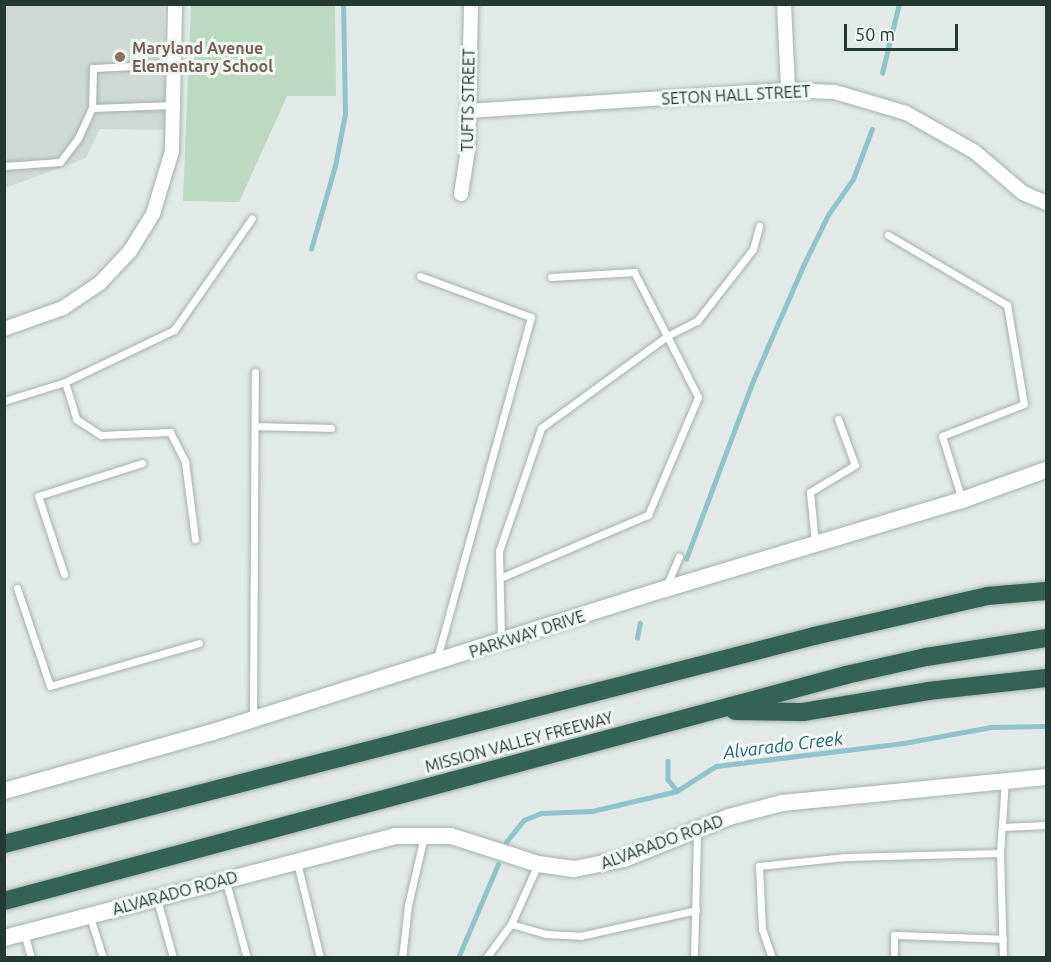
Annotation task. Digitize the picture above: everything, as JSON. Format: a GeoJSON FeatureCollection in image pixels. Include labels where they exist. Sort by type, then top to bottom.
{"type":"FeatureCollection","features":[{"type":"Feature","properties":{"kind":"highway"},"geometry":{"type":"LineString","coordinates":[[987,596],[1047,584]]}},
{"type":"Feature","properties":{"kind":"highway","name":"MISSION VALLEY FREEWAY"},"geometry":{"type":"LineString","coordinates":[[4,844],[814,636],[987,596],[1047,591]]}},
{"type":"Feature","properties":{"kind":"highway","name":"MISSION VALLEY FREEWAY"},"geometry":{"type":"LineString","coordinates":[[4,901],[712,711],[926,657],[1047,638]]}},
{"type":"Feature","properties":{"kind":"highway"},"geometry":{"type":"LineString","coordinates":[[712,711],[803,712],[928,691],[1047,678]]}},
{"type":"Feature","properties":{"kind":"street"},"geometry":{"type":"LineString","coordinates":[[4,329],[43,318],[82,297],[130,251],[153,214],[168,173],[176,63],[175,4]]}},
{"type":"Feature","properties":{"kind":"street","name":"TUFTS STREET"},"geometry":{"type":"LineString","coordinates":[[461,194],[468,150],[471,4]]}},
{"type":"Feature","properties":{"kind":"street"},"geometry":{"type":"LineString","coordinates":[[784,4],[788,90]]}},
{"type":"Feature","properties":{"kind":"street","name":"SETON HALL STREET"},"geometry":{"type":"LineString","coordinates":[[468,111],[788,90],[835,92],[906,113],[975,152],[1023,193],[1047,202]]}},
{"type":"Feature","properties":{"kind":"street","name":"PARKWAY DRIVE"},"geometry":{"type":"LineString","coordinates":[[4,791],[501,643],[665,589],[816,546],[962,500],[1047,470]]}},
{"type":"Feature","properties":{"kind":"street","name":"ALVARADO ROAD"},"geometry":{"type":"LineString","coordinates":[[4,938],[395,836],[424,833],[451,836],[538,864],[574,869],[608,864],[697,828],[757,809],[808,799],[1047,777]]}},
{"type":"Feature","properties":{"kind":"lane"},"geometry":{"type":"LineString","coordinates":[[4,166],[60,162],[78,138],[92,108],[93,68],[176,63]]}},
{"type":"Feature","properties":{"kind":"lane"},"geometry":{"type":"LineString","coordinates":[[92,108],[174,105]]}},
{"type":"Feature","properties":{"kind":"lane"},"geometry":{"type":"LineString","coordinates":[[4,401],[65,382],[174,330],[252,218]]}},
{"type":"Feature","properties":{"kind":"lane"},"geometry":{"type":"LineString","coordinates":[[501,643],[499,551],[541,428],[667,336],[697,321],[753,249],[759,226]]}},
{"type":"Feature","properties":{"kind":"lane"},"geometry":{"type":"LineString","coordinates":[[888,235],[1007,305],[1024,404],[942,436],[962,500]]}},
{"type":"Feature","properties":{"kind":"lane"},"geometry":{"type":"LineString","coordinates":[[500,578],[648,516],[698,397],[634,272],[551,277]]}},
{"type":"Feature","properties":{"kind":"lane"},"geometry":{"type":"LineString","coordinates":[[420,276],[531,317],[436,663]]}},
{"type":"Feature","properties":{"kind":"lane"},"geometry":{"type":"LineString","coordinates":[[254,718],[255,372]]}},
{"type":"Feature","properties":{"kind":"lane"},"geometry":{"type":"LineString","coordinates":[[65,382],[76,419],[101,435],[170,432],[185,462],[195,538]]}},
{"type":"Feature","properties":{"kind":"lane"},"geometry":{"type":"LineString","coordinates":[[816,546],[810,492],[855,465],[838,419]]}},
{"type":"Feature","properties":{"kind":"lane"},"geometry":{"type":"LineString","coordinates":[[255,426],[332,428]]}},
{"type":"Feature","properties":{"kind":"lane"},"geometry":{"type":"LineString","coordinates":[[64,574],[38,496],[142,463]]}},
{"type":"Feature","properties":{"kind":"lane"},"geometry":{"type":"LineString","coordinates":[[665,589],[679,557]]}},
{"type":"Feature","properties":{"kind":"lane"},"geometry":{"type":"LineString","coordinates":[[16,588],[50,686],[199,643]]}},
{"type":"Feature","properties":{"kind":"lane"},"geometry":{"type":"LineString","coordinates":[[1003,957],[1000,853],[1005,780]]}},
{"type":"Feature","properties":{"kind":"lane"},"geometry":{"type":"LineString","coordinates":[[1003,827],[1047,825]]}},
{"type":"Feature","properties":{"kind":"lane"},"geometry":{"type":"LineString","coordinates":[[694,957],[697,828]]}},
{"type":"Feature","properties":{"kind":"lane"},"geometry":{"type":"LineString","coordinates":[[402,957],[408,905],[424,833]]}},
{"type":"Feature","properties":{"kind":"lane"},"geometry":{"type":"LineString","coordinates":[[772,957],[762,929],[759,866],[846,857],[1000,853]]}},
{"type":"Feature","properties":{"kind":"lane"},"geometry":{"type":"LineString","coordinates":[[297,861],[320,957]]}},
{"type":"Feature","properties":{"kind":"lane"},"geometry":{"type":"LineString","coordinates":[[486,957],[511,924],[538,864]]}},
{"type":"Feature","properties":{"kind":"lane"},"geometry":{"type":"LineString","coordinates":[[226,880],[247,957]]}},
{"type":"Feature","properties":{"kind":"lane"},"geometry":{"type":"LineString","coordinates":[[157,898],[173,957]]}},
{"type":"Feature","properties":{"kind":"lane"},"geometry":{"type":"LineString","coordinates":[[511,924],[546,934],[580,936],[696,910]]}},
{"type":"Feature","properties":{"kind":"lane"},"geometry":{"type":"LineString","coordinates":[[90,916],[103,957]]}},
{"type":"Feature","properties":{"kind":"lane"},"geometry":{"type":"LineString","coordinates":[[24,933],[31,957]]}},
{"type":"Feature","properties":{"kind":"lane"},"geometry":{"type":"LineString","coordinates":[[894,957],[894,935],[1003,939]]}},
{"type":"Feature","properties":{"kind":"shaded area"},"geometry":{"type":"Polygon","coordinates":[[[5,5],[164,5],[165,130],[100,129],[86,158],[5,188],[5,5]]]}},
{"type":"Feature","properties":{"kind":"green space"},"geometry":{"type":"Polygon","coordinates":[[[191,5],[335,5],[336,96],[287,96],[239,202],[183,201],[191,5]]]}},
{"type":"Feature","properties":{"kind":"waterway"},"geometry":{"type":"LineString","coordinates":[[311,249],[335,166],[345,114],[343,4]]}},
{"type":"Feature","properties":{"kind":"waterway"},"geometry":{"type":"LineString","coordinates":[[882,73],[899,4]]}},
{"type":"Feature","properties":{"kind":"waterway"},"geometry":{"type":"LineString","coordinates":[[686,559],[752,383],[828,215],[853,179],[872,129]]}},
{"type":"Feature","properties":{"kind":"waterway"},"geometry":{"type":"LineString","coordinates":[[637,638],[640,623]]}},
{"type":"Feature","properties":{"kind":"waterway","name":"Alvarado Creek"},"geometry":{"type":"LineString","coordinates":[[506,842],[524,820],[541,813],[592,811],[677,791],[716,766],[904,743],[991,727],[1046,726]]}},
{"type":"Feature","properties":{"kind":"waterway"},"geometry":{"type":"LineString","coordinates":[[668,761],[668,779],[677,791]]}},
{"type":"Feature","properties":{"kind":"waterway","name":"Alvarado Creek"},"geometry":{"type":"LineString","coordinates":[[458,958],[498,864]]}},
{"type":"Feature","properties":{"kind":"place","name":"Maryland Avenue Elementary School"},"geometry":{"type":"Point","coordinates":[120,57]}}]}
